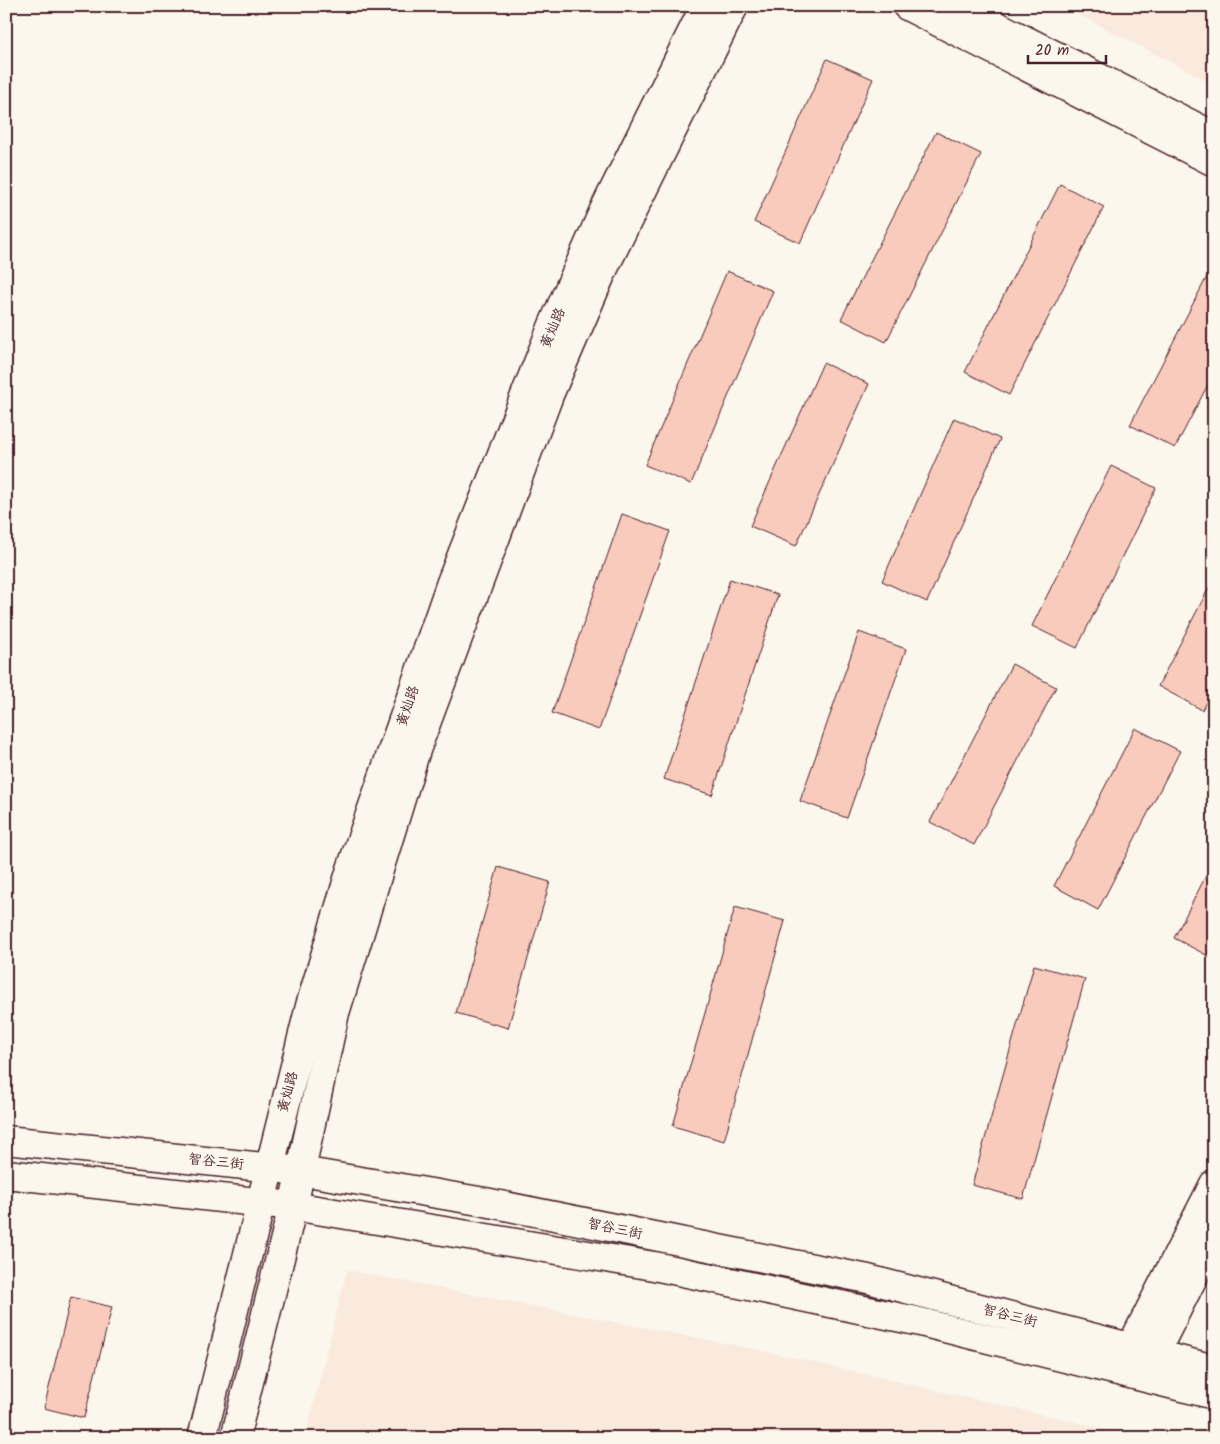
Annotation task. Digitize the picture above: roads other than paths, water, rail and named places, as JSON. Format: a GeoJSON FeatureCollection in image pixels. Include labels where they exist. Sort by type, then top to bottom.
{"type":"FeatureCollection","features":[{"type":"Feature","properties":{"kind":"street","name":"黄灿路"},"geometry":{"type":"LineString","coordinates":[[202,1438],[268,1167],[310,1006],[351,869],[450,585],[553,325],[604,210],[705,6]]}},
{"type":"Feature","properties":{"kind":"street","name":"黄灿路"},"geometry":{"type":"LineString","coordinates":[[234,1438],[293,1206],[335,1013],[416,750],[553,386],[603,270],[734,6]]}},
{"type":"Feature","properties":{"kind":"street"},"geometry":{"type":"LineString","coordinates":[[907,6],[1214,162]]}},
{"type":"Feature","properties":{"kind":"street"},"geometry":{"type":"LineString","coordinates":[[958,6],[1214,136]]}},
{"type":"Feature","properties":{"kind":"street","name":"智谷三街"},"geometry":{"type":"LineString","coordinates":[[6,1140],[301,1171],[485,1202],[868,1279],[1214,1368]]}},
{"type":"Feature","properties":{"kind":"street","name":"智谷三街"},"geometry":{"type":"LineString","coordinates":[[6,1174],[293,1206],[654,1266],[916,1321],[1214,1395]]}},
{"type":"Feature","properties":{"kind":"street"},"geometry":{"type":"LineString","coordinates":[[1143,1350],[1214,1184]]}},
{"type":"Feature","properties":{"kind":"street"},"geometry":{"type":"LineString","coordinates":[[1143,1350],[1214,1236]]}}]}
